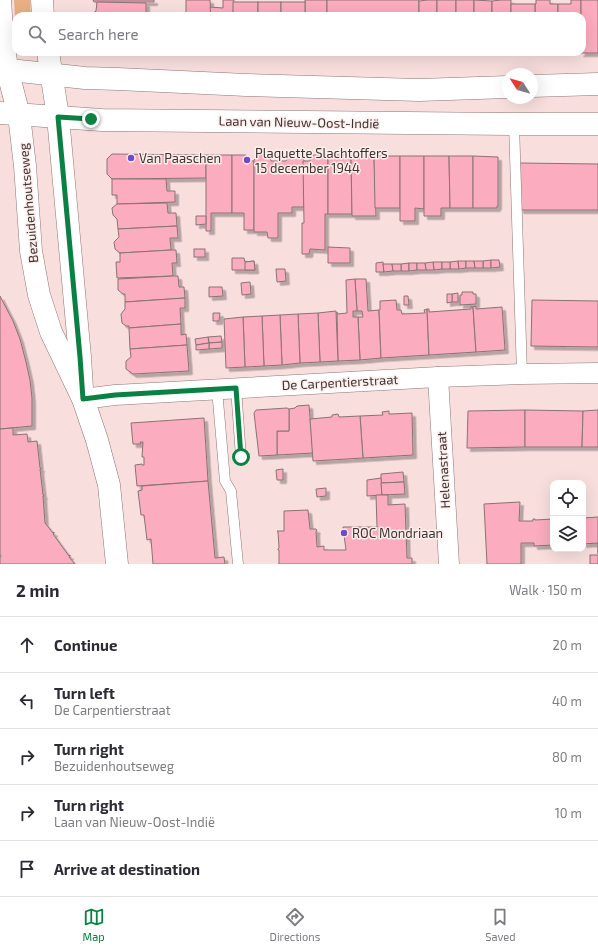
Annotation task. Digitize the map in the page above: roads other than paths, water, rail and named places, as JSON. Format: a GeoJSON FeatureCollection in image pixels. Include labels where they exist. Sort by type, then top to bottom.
{"type":"FeatureCollection","features":[{"type":"Feature","properties":{"kind":"main road","name":"Bezuidenhoutseweg"},"geometry":{"type":"LineString","coordinates":[[0,0],[3,69],[10,114],[25,166],[30,251],[39,295],[51,332],[83,399],[97,440],[108,485],[117,564]]}},
{"type":"Feature","properties":{"kind":"main road"},"geometry":{"type":"LineString","coordinates":[[42,0],[43,12]]}},
{"type":"Feature","properties":{"kind":"main road","name":"Bezuidenhoutseweg"},"geometry":{"type":"LineString","coordinates":[[49,56],[58,117],[83,399]]}},
{"type":"Feature","properties":{"kind":"main road"},"geometry":{"type":"LineString","coordinates":[[3,69],[98,79],[254,85],[419,90],[502,87]]}},
{"type":"Feature","properties":{"kind":"main road"},"geometry":{"type":"LineString","coordinates":[[538,86],[598,84]]}},
{"type":"Feature","properties":{"kind":"main road","name":"Laan van Nieuw-Oost-Indië"},"geometry":{"type":"LineString","coordinates":[[10,114],[102,120],[598,124]]}},
{"type":"Feature","properties":{"kind":"street","name":"De Carpentierstraat"},"geometry":{"type":"LineString","coordinates":[[83,399],[115,395],[438,377],[598,373]]}},
{"type":"Feature","properties":{"kind":"street","name":"Helenastraat"},"geometry":{"type":"LineString","coordinates":[[438,377],[449,564]]}},
{"type":"Feature","properties":{"kind":"lane"},"geometry":{"type":"LineString","coordinates":[[514,124],[522,374]]}},
{"type":"Feature","properties":{"kind":"lane"},"geometry":{"type":"LineString","coordinates":[[226,389],[241,457]]}},
{"type":"Feature","properties":{"kind":"lane"},"geometry":{"type":"LineString","coordinates":[[226,389],[225,481],[231,491],[238,564]]}},
{"type":"Feature","properties":{"kind":"place","name":"Van Paaschen"},"geometry":{"type":"Point","coordinates":[131,158]}},
{"type":"Feature","properties":{"kind":"place","name":"Plaquette Slachtoffers 15 december 1944"},"geometry":{"type":"Point","coordinates":[247,160]}},
{"type":"Feature","properties":{"kind":"place","name":"ROC Mondriaan"},"geometry":{"type":"Point","coordinates":[344,533]}}]}
